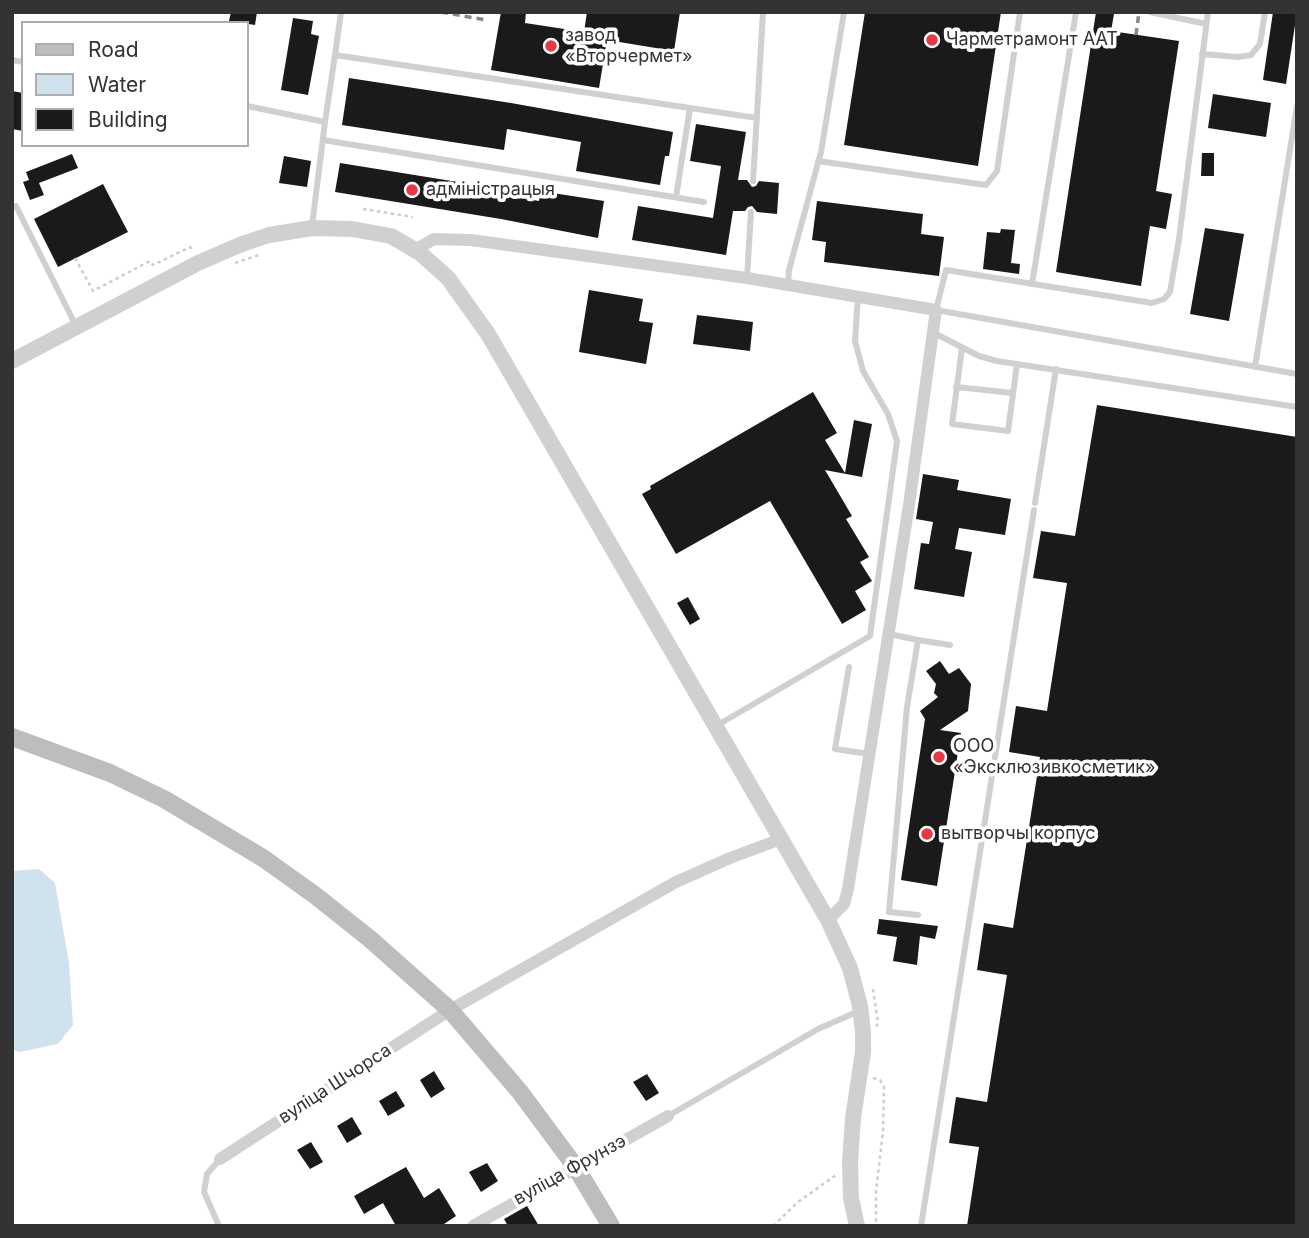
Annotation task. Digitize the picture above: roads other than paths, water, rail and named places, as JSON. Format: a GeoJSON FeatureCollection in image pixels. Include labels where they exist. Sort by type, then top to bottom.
{"type":"FeatureCollection","features":[{"type":"Feature","properties":{"kind":"main road"},"geometry":{"type":"LineString","coordinates":[[12,737],[110,774],[164,799],[213,827],[316,895],[450,1010],[520,1092],[575,1166],[611,1226]]}},
{"type":"Feature","properties":{"kind":"street"},"geometry":{"type":"LineString","coordinates":[[12,361],[198,263],[260,238],[312,228],[352,229],[391,236],[434,263],[488,334],[828,920],[850,968],[861,1010],[863,1052],[853,1118],[850,1163],[852,1198],[858,1226]]}},
{"type":"Feature","properties":{"kind":"street"},"geometry":{"type":"LineString","coordinates":[[415,250],[434,239],[471,240],[747,278],[936,310],[889,634],[848,889],[844,904],[828,920]]}},
{"type":"Feature","properties":{"kind":"street","name":"вуліца Шчорса"},"geometry":{"type":"LineString","coordinates":[[220,1159],[450,1010],[676,882],[781,839]]}},
{"type":"Feature","properties":{"kind":"street","name":"вуліца Фрунзэ"},"geometry":{"type":"LineString","coordinates":[[473,1226],[575,1166],[668,1116]]}},
{"type":"Feature","properties":{"kind":"lane"},"geometry":{"type":"LineString","coordinates":[[312,228],[341,12]]}},
{"type":"Feature","properties":{"kind":"lane"},"geometry":{"type":"LineString","coordinates":[[753,181],[764,12]]}},
{"type":"Feature","properties":{"kind":"lane"},"geometry":{"type":"LineString","coordinates":[[788,285],[789,270],[818,161],[844,12]]}},
{"type":"Feature","properties":{"kind":"lane"},"geometry":{"type":"LineString","coordinates":[[818,161],[986,185],[997,171],[1020,12]]}},
{"type":"Feature","properties":{"kind":"lane"},"geometry":{"type":"LineString","coordinates":[[1032,284],[1076,12]]}},
{"type":"Feature","properties":{"kind":"lane"},"geometry":{"type":"LineString","coordinates":[[1150,12],[1206,24]]}},
{"type":"Feature","properties":{"kind":"lane"},"geometry":{"type":"LineString","coordinates":[[1208,12],[1179,239],[1170,292],[1164,299],[1152,303],[946,270],[936,310],[1297,374]]}},
{"type":"Feature","properties":{"kind":"lane"},"geometry":{"type":"LineString","coordinates":[[1202,54],[1238,57],[1251,55],[1260,44],[1265,12]]}},
{"type":"Feature","properties":{"kind":"lane"},"geometry":{"type":"LineString","coordinates":[[335,55],[757,118]]}},
{"type":"Feature","properties":{"kind":"lane"},"geometry":{"type":"LineString","coordinates":[[248,106],[325,122]]}},
{"type":"Feature","properties":{"kind":"lane"},"geometry":{"type":"LineString","coordinates":[[1255,367],[1297,106]]}},
{"type":"Feature","properties":{"kind":"lane"},"geometry":{"type":"LineString","coordinates":[[677,197],[690,108]]}},
{"type":"Feature","properties":{"kind":"lane"},"geometry":{"type":"LineString","coordinates":[[323,139],[704,202]]}},
{"type":"Feature","properties":{"kind":"lane"},"geometry":{"type":"LineString","coordinates":[[16,206],[77,328]]}},
{"type":"Feature","properties":{"kind":"lane"},"geometry":{"type":"LineString","coordinates":[[747,278],[751,212]]}},
{"type":"Feature","properties":{"kind":"lane"},"geometry":{"type":"LineString","coordinates":[[716,726],[870,636],[897,441],[888,414],[863,371],[855,341],[858,296]]}},
{"type":"Feature","properties":{"kind":"lane"},"geometry":{"type":"LineString","coordinates":[[934,333],[979,356],[1017,364],[1297,407]]}},
{"type":"Feature","properties":{"kind":"lane"},"geometry":{"type":"LineString","coordinates":[[962,348],[952,424],[1008,431],[1017,364]]}},
{"type":"Feature","properties":{"kind":"lane"},"geometry":{"type":"LineString","coordinates":[[921,1226],[1056,369]]}},
{"type":"Feature","properties":{"kind":"lane"},"geometry":{"type":"LineString","coordinates":[[956,387],[1013,393]]}},
{"type":"Feature","properties":{"kind":"lane"},"geometry":{"type":"LineString","coordinates":[[889,634],[950,645]]}},
{"type":"Feature","properties":{"kind":"lane"},"geometry":{"type":"LineString","coordinates":[[918,640],[907,707],[890,912],[918,915]]}},
{"type":"Feature","properties":{"kind":"lane"},"geometry":{"type":"LineString","coordinates":[[849,667],[835,749],[870,754]]}},
{"type":"Feature","properties":{"kind":"lane"},"geometry":{"type":"LineString","coordinates":[[668,1116],[818,1029],[861,1010]]}},
{"type":"Feature","properties":{"kind":"lane"},"geometry":{"type":"LineString","coordinates":[[219,1226],[205,1192],[207,1174],[220,1159]]}},
{"type":"Feature","properties":{"kind":"water"},"geometry":{"type":"Polygon","coordinates":[[[39,869],[55,883],[69,963],[73,1025],[58,1044],[20,1052],[12,1050],[12,871],[39,869]]]}},
{"type":"Feature","properties":{"kind":"railway"},"geometry":{"type":"LineString","coordinates":[[441,12],[486,20]]}},
{"type":"Feature","properties":{"kind":"railway"},"geometry":{"type":"LineString","coordinates":[[1136,35],[1139,12]]}},
{"type":"Feature","properties":{"kind":"place","name":"Чарметрамонт ААТ"},"geometry":{"type":"Point","coordinates":[932,40]}},
{"type":"Feature","properties":{"kind":"place","name":"завод «Вторчермет»"},"geometry":{"type":"Point","coordinates":[551,46]}},
{"type":"Feature","properties":{"kind":"place","name":"адміністрацыя"},"geometry":{"type":"Point","coordinates":[412,190]}},
{"type":"Feature","properties":{"kind":"place","name":"ООО «Эксклюзивкосметик»"},"geometry":{"type":"Point","coordinates":[939,757]}},
{"type":"Feature","properties":{"kind":"place","name":"вытворчы корпус"},"geometry":{"type":"Point","coordinates":[927,834]}}]}
